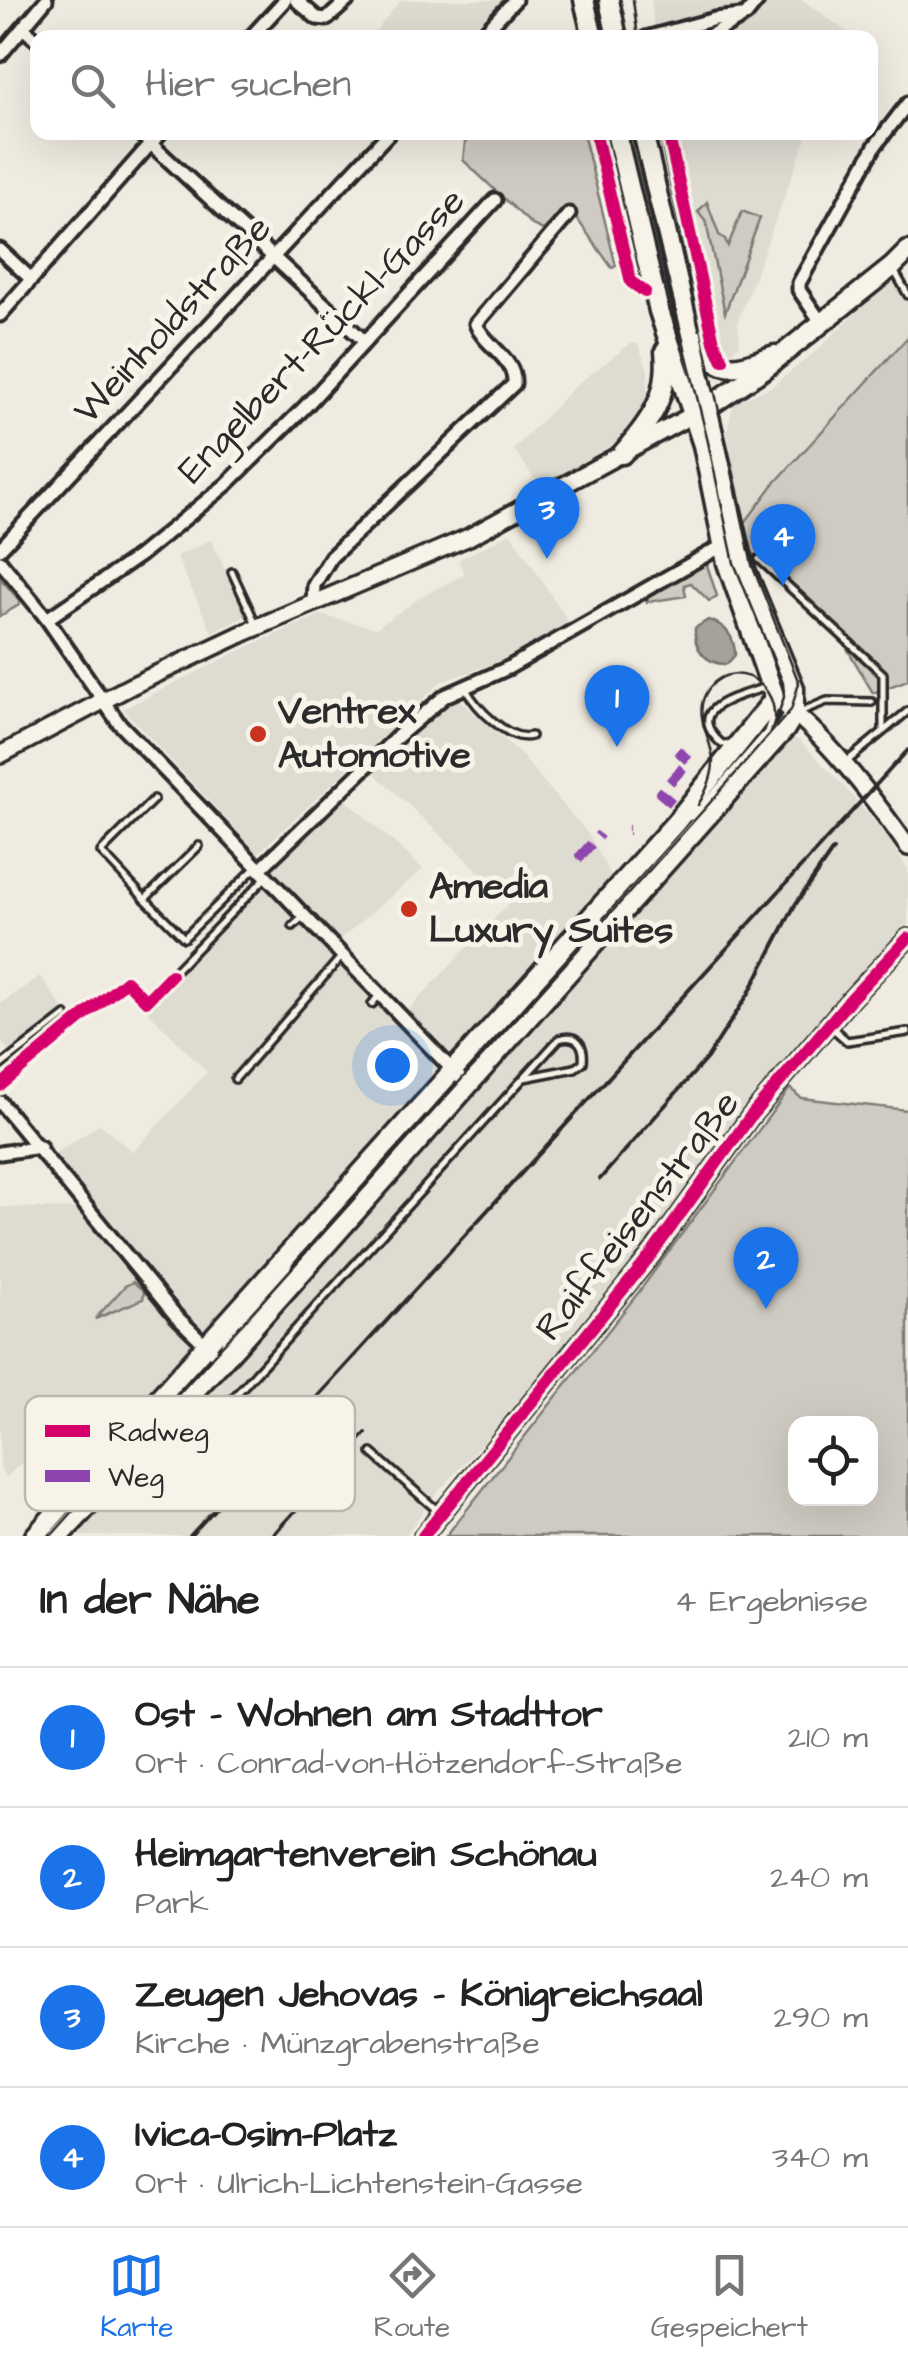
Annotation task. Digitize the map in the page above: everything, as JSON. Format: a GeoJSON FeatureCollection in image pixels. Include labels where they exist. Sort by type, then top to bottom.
{"type":"FeatureCollection","features":[{"type":"Feature","properties":{"kind":"main road"},"geometry":{"type":"LineString","coordinates":[[584,0],[591,30]]}},
{"type":"Feature","properties":{"kind":"main road"},"geometry":{"type":"LineString","coordinates":[[609,0],[615,30]]}},
{"type":"Feature","properties":{"kind":"main road"},"geometry":{"type":"LineString","coordinates":[[618,140],[660,311],[666,366],[662,398],[646,427],[622,454]]}},
{"type":"Feature","properties":{"kind":"main road"},"geometry":{"type":"LineString","coordinates":[[189,1396],[307,1264],[676,822],[773,692],[722,546],[703,444],[690,330],[644,140]]}},
{"type":"Feature","properties":{"kind":"main road"},"geometry":{"type":"LineString","coordinates":[[700,411],[764,370],[908,251]]}},
{"type":"Feature","properties":{"kind":"main road"},"geometry":{"type":"LineString","coordinates":[[158,1396],[293,1248],[460,1078],[785,729],[794,714],[796,699],[786,666],[744,567],[700,411],[660,311]]}},
{"type":"Feature","properties":{"kind":"main road"},"geometry":{"type":"LineString","coordinates":[[690,330],[702,350],[728,368],[738,369],[779,354]]}},
{"type":"Feature","properties":{"kind":"main road"},"geometry":{"type":"LineString","coordinates":[[35,1536],[56,1511]]}},
{"type":"Feature","properties":{"kind":"main road"},"geometry":{"type":"LineString","coordinates":[[60,1536],[83,1511]]}},
{"type":"Feature","properties":{"kind":"street"},"geometry":{"type":"LineString","coordinates":[[0,55],[46,0]]}},
{"type":"Feature","properties":{"kind":"street"},"geometry":{"type":"LineString","coordinates":[[257,30],[284,0]]}},
{"type":"Feature","properties":{"kind":"street"},"geometry":{"type":"LineString","coordinates":[[296,0],[322,18],[332,16],[348,0]]}},
{"type":"Feature","properties":{"kind":"street"},"geometry":{"type":"LineString","coordinates":[[486,30],[514,0]]}},
{"type":"Feature","properties":{"kind":"street"},"geometry":{"type":"LineString","coordinates":[[719,30],[758,0]]}},
{"type":"Feature","properties":{"kind":"street"},"geometry":{"type":"LineString","coordinates":[[675,30],[741,16]]}},
{"type":"Feature","properties":{"kind":"street"},"geometry":{"type":"LineString","coordinates":[[23,28],[30,34]]}},
{"type":"Feature","properties":{"kind":"street"},"geometry":{"type":"LineString","coordinates":[[821,322],[799,290],[799,284],[875,146],[908,102]]}},
{"type":"Feature","properties":{"kind":"street"},"geometry":{"type":"LineString","coordinates":[[146,140],[363,340]]}},
{"type":"Feature","properties":{"kind":"street"},"geometry":{"type":"LineString","coordinates":[[0,315],[154,140]]}},
{"type":"Feature","properties":{"kind":"street","name":"Weinholdstraße"},"geometry":{"type":"LineString","coordinates":[[0,548],[383,140]]}},
{"type":"Feature","properties":{"kind":"street","name":"Engelbert-Rückl-Gasse"},"geometry":{"type":"LineString","coordinates":[[47,620],[138,556],[227,484],[305,407],[495,200]]}},
{"type":"Feature","properties":{"kind":"street"},"geometry":{"type":"LineString","coordinates":[[313,603],[314,585],[330,558],[514,384],[512,368],[480,334],[476,324],[569,214]]}},
{"type":"Feature","properties":{"kind":"street"},"geometry":{"type":"LineString","coordinates":[[0,250],[30,278]]}},
{"type":"Feature","properties":{"kind":"street"},"geometry":{"type":"LineString","coordinates":[[0,755],[232,632],[257,627],[469,536],[700,411]]}},
{"type":"Feature","properties":{"kind":"street"},"geometry":{"type":"LineString","coordinates":[[260,871],[396,738],[445,696],[508,668],[722,546]]}},
{"type":"Feature","properties":{"kind":"street"},"geometry":{"type":"LineString","coordinates":[[0,561],[28,603],[47,620],[102,702],[342,956],[376,1000],[460,1078]]}},
{"type":"Feature","properties":{"kind":"street"},"geometry":{"type":"LineString","coordinates":[[773,692],[875,800],[908,846]]}},
{"type":"Feature","properties":{"kind":"street","name":"Raiffeisenstraße"},"geometry":{"type":"LineString","coordinates":[[423,1536],[615,1300],[697,1194],[750,1117],[908,938]]}},
{"type":"Feature","properties":{"kind":"street"},"geometry":{"type":"LineString","coordinates":[[0,1102],[62,1179],[221,1360]]}},
{"type":"Feature","properties":{"kind":"street"},"geometry":{"type":"LineString","coordinates":[[0,1153],[40,1147]]}},
{"type":"Feature","properties":{"kind":"lane"},"geometry":{"type":"LineString","coordinates":[[892,268],[908,295]]}},
{"type":"Feature","properties":{"kind":"lane"},"geometry":{"type":"LineString","coordinates":[[759,558],[883,674],[883,730]]}},
{"type":"Feature","properties":{"kind":"lane"},"geometry":{"type":"LineString","coordinates":[[232,572],[257,627]]}},
{"type":"Feature","properties":{"kind":"lane"},"geometry":{"type":"LineString","coordinates":[[740,741],[729,745],[719,742],[710,722],[712,708],[720,702],[773,692],[784,681],[786,666]]}},
{"type":"Feature","properties":{"kind":"lane"},"geometry":{"type":"LineString","coordinates":[[465,686],[468,695],[511,735],[531,736]]}},
{"type":"Feature","properties":{"kind":"lane"},"geometry":{"type":"LineString","coordinates":[[676,822],[694,816],[767,732],[774,719],[773,692]]}},
{"type":"Feature","properties":{"kind":"lane"},"geometry":{"type":"LineString","coordinates":[[794,714],[827,701],[872,702]]}},
{"type":"Feature","properties":{"kind":"lane"},"geometry":{"type":"LineString","coordinates":[[843,765],[908,710]]}},
{"type":"Feature","properties":{"kind":"lane"},"geometry":{"type":"LineString","coordinates":[[154,799],[101,852],[185,938],[260,871]]}},
{"type":"Feature","properties":{"kind":"lane"},"geometry":{"type":"LineString","coordinates":[[145,899],[199,846]]}},
{"type":"Feature","properties":{"kind":"lane"},"geometry":{"type":"LineString","coordinates":[[171,975],[260,871]]}},
{"type":"Feature","properties":{"kind":"lane"},"geometry":{"type":"LineString","coordinates":[[292,926],[304,916]]}},
{"type":"Feature","properties":{"kind":"lane"},"geometry":{"type":"LineString","coordinates":[[235,1079],[342,956]]}},
{"type":"Feature","properties":{"kind":"lane"},"geometry":{"type":"LineString","coordinates":[[0,1066],[66,1016]]}},
{"type":"Feature","properties":{"kind":"lane"},"geometry":{"type":"LineString","coordinates":[[829,1025],[848,1041],[908,1032]]}},
{"type":"Feature","properties":{"kind":"lane"},"geometry":{"type":"LineString","coordinates":[[235,1396],[559,1039],[568,1036],[579,1040],[584,1050],[583,1062],[575,1068],[524,1078]]}},
{"type":"Feature","properties":{"kind":"lane"},"geometry":{"type":"LineString","coordinates":[[206,1347],[224,1341],[288,1269],[293,1248]]}},
{"type":"Feature","properties":{"kind":"lane"},"geometry":{"type":"LineString","coordinates":[[288,1269],[307,1264]]}},
{"type":"Feature","properties":{"kind":"lane"},"geometry":{"type":"LineString","coordinates":[[221,1360],[224,1341]]}},
{"type":"Feature","properties":{"kind":"lane"},"geometry":{"type":"LineString","coordinates":[[372,1453],[441,1514]]}},
{"type":"Feature","properties":{"kind":"shaded area"},"geometry":{"type":"Polygon","coordinates":[[[401,0],[515,0],[486,30],[377,30],[401,0]]]}},
{"type":"Feature","properties":{"kind":"shaded area"},"geometry":{"type":"Polygon","coordinates":[[[651,0],[803,0],[844,30],[654,30],[651,0]]]}},
{"type":"Feature","properties":{"kind":"shaded area"},"geometry":{"type":"Polygon","coordinates":[[[585,140],[616,266],[612,268],[570,209],[543,230],[532,225],[463,160],[465,143],[585,140]]]}},
{"type":"Feature","properties":{"kind":"shaded area"},"geometry":{"type":"Polygon","coordinates":[[[627,140],[632,140],[691,386],[627,140]]]}},
{"type":"Feature","properties":{"kind":"shaded area"},"geometry":{"type":"Polygon","coordinates":[[[663,140],[667,140],[704,305],[663,140]]]}},
{"type":"Feature","properties":{"kind":"shaded area"},"geometry":{"type":"Polygon","coordinates":[[[666,140],[805,140],[738,321],[740,344],[727,355],[711,352],[666,140]]]}},
{"type":"Feature","properties":{"kind":"shaded area"},"geometry":{"type":"Polygon","coordinates":[[[707,202],[719,235],[728,246],[742,211],[760,218],[725,313],[706,222],[698,212],[707,202]]]}},
{"type":"Feature","properties":{"kind":"shaded area"},"geometry":{"type":"Polygon","coordinates":[[[896,275],[908,295],[908,337],[773,485],[744,524],[727,432],[733,404],[771,387],[814,353],[896,275]]]}},
{"type":"Feature","properties":{"kind":"shaded area"},"geometry":{"type":"Polygon","coordinates":[[[908,337],[908,680],[873,693],[844,643],[751,551],[744,524],[773,485],[908,337]]]}},
{"type":"Feature","properties":{"kind":"shaded area"},"geometry":{"type":"Polygon","coordinates":[[[631,343],[638,344],[648,370],[647,405],[615,443],[539,486],[514,449],[575,386],[631,343]]]}},
{"type":"Feature","properties":{"kind":"shaded area","name":"Ventrex Automotive"},"geometry":{"type":"Polygon","coordinates":[[[511,533],[570,624],[508,658],[441,682],[258,853],[123,709],[320,615],[376,628],[424,595],[465,574],[458,560],[511,533]]]}},
{"type":"Feature","properties":{"kind":"shaded area"},"geometry":{"type":"Polygon","coordinates":[[[211,540],[247,616],[212,632],[176,556],[211,540]]]}},
{"type":"Feature","properties":{"kind":"shaded area"},"geometry":{"type":"Polygon","coordinates":[[[706,562],[717,596],[709,601],[691,583],[684,585],[686,596],[647,602],[648,597],[706,562]]]}},
{"type":"Feature","properties":{"kind":"shaded area"},"geometry":{"type":"Polygon","coordinates":[[[0,578],[19,605],[0,616],[0,578]]]}},
{"type":"Feature","properties":{"kind":"shaded area"},"geometry":{"type":"Polygon","coordinates":[[[708,620],[724,628],[731,637],[735,655],[727,664],[713,662],[699,648],[695,628],[708,620]]]}},
{"type":"Feature","properties":{"kind":"shaded area"},"geometry":{"type":"Polygon","coordinates":[[[456,697],[521,755],[589,835],[613,879],[436,1082],[148,1396],[25,1396],[25,1460],[6,1477],[0,1469],[0,1207],[84,1209],[47,1159],[100,1124],[133,1152],[207,1072],[124,987],[24,1072],[0,1039],[0,1004],[40,976],[72,1021],[127,975],[154,1002],[194,952],[266,877],[272,864],[343,797],[423,869],[339,940],[408,1010],[511,901],[372,771],[456,697]]]}},
{"type":"Feature","properties":{"kind":"shaded area"},"geometry":{"type":"Polygon","coordinates":[[[799,740],[884,833],[908,869],[908,927],[761,1089],[719,1140],[659,1231],[560,1358],[435,1495],[405,1536],[72,1536],[95,1511],[355,1511],[355,1396],[199,1396],[784,743],[799,740]]]}},
{"type":"Feature","properties":{"kind":"shaded area"},"geometry":{"type":"Polygon","coordinates":[[[790,1088],[801,1098],[908,1110],[908,1536],[446,1536],[638,1293],[790,1088]]]}},
{"type":"Feature","properties":{"kind":"shaded area"},"geometry":{"type":"Polygon","coordinates":[[[133,1282],[144,1291],[143,1299],[95,1319],[125,1286],[133,1282]]]}},
{"type":"Feature","properties":{"kind":"tram line"},"geometry":{"type":"LineString","coordinates":[[633,0],[637,30]]}},
{"type":"Feature","properties":{"kind":"tram line"},"geometry":{"type":"LineString","coordinates":[[634,140],[734,563],[783,683],[784,697],[778,715]]}},
{"type":"Feature","properties":{"kind":"tram line"},"geometry":{"type":"LineString","coordinates":[[177,1396],[791,710],[799,683],[752,565],[661,140]]}},
{"type":"Feature","properties":{"kind":"tram line"},"geometry":{"type":"LineString","coordinates":[[698,805],[713,761],[701,710],[706,693],[715,682],[737,674],[749,677],[767,692],[774,717]]}},
{"type":"Feature","properties":{"kind":"tram line"},"geometry":{"type":"LineString","coordinates":[[51,1536],[73,1511]]}},
{"type":"Feature","properties":{"kind":"railway"},"geometry":{"type":"LineString","coordinates":[[318,1396],[908,750]]}},
{"type":"Feature","properties":{"kind":"railway"},"geometry":{"type":"LineString","coordinates":[[600,1179],[707,1058],[749,993],[795,905],[833,850]]}},
{"type":"Feature","properties":{"kind":"railway"},"geometry":{"type":"LineString","coordinates":[[355,1445],[366,1433]]}},
{"type":"Feature","properties":{"kind":"railway"},"geometry":{"type":"LineString","coordinates":[[190,1536],[213,1511]]}},
{"type":"Feature","properties":{"kind":"railway"},"geometry":{"type":"LineString","coordinates":[[272,1536],[295,1511]]}},
{"type":"Feature","properties":{"kind":"marked path"},"geometry":{"type":"LineString","coordinates":[[672,803],[660,793],[689,761],[677,750]]}},
{"type":"Feature","properties":{"kind":"marked path"},"geometry":{"type":"LineString","coordinates":[[578,859],[600,834]]}},
{"type":"Feature","properties":{"kind":"cycle path"},"geometry":{"type":"LineString","coordinates":[[597,140],[631,282],[645,292]]}},
{"type":"Feature","properties":{"kind":"cycle path"},"geometry":{"type":"LineString","coordinates":[[670,140],[714,342],[723,360]]}},
{"type":"Feature","properties":{"kind":"cycle path"},"geometry":{"type":"LineString","coordinates":[[423,1536],[651,1255],[750,1117],[908,938]]}},
{"type":"Feature","properties":{"kind":"cycle path"},"geometry":{"type":"LineString","coordinates":[[0,1086],[126,981],[146,1001],[171,975]]}},
{"type":"Feature","properties":{"kind":"place","name":"Zeugen Jehovas - Königreichsaal"},"geometry":{"type":"Point","coordinates":[547,559]}},
{"type":"Feature","properties":{"kind":"place","name":"Ivica-Osim-Platz"},"geometry":{"type":"Point","coordinates":[783,586]}},
{"type":"Feature","properties":{"kind":"place","name":"Ventrex Automotive"},"geometry":{"type":"Point","coordinates":[258,734]}},
{"type":"Feature","properties":{"kind":"place","name":"Ost - Wohnen am Stadttor"},"geometry":{"type":"Point","coordinates":[617,747]}},
{"type":"Feature","properties":{"kind":"place","name":"Amedia Luxury Suites"},"geometry":{"type":"Point","coordinates":[409,909]}},
{"type":"Feature","properties":{"kind":"place","name":"Heimgartenverein Schönau"},"geometry":{"type":"Point","coordinates":[766,1309]}}]}
